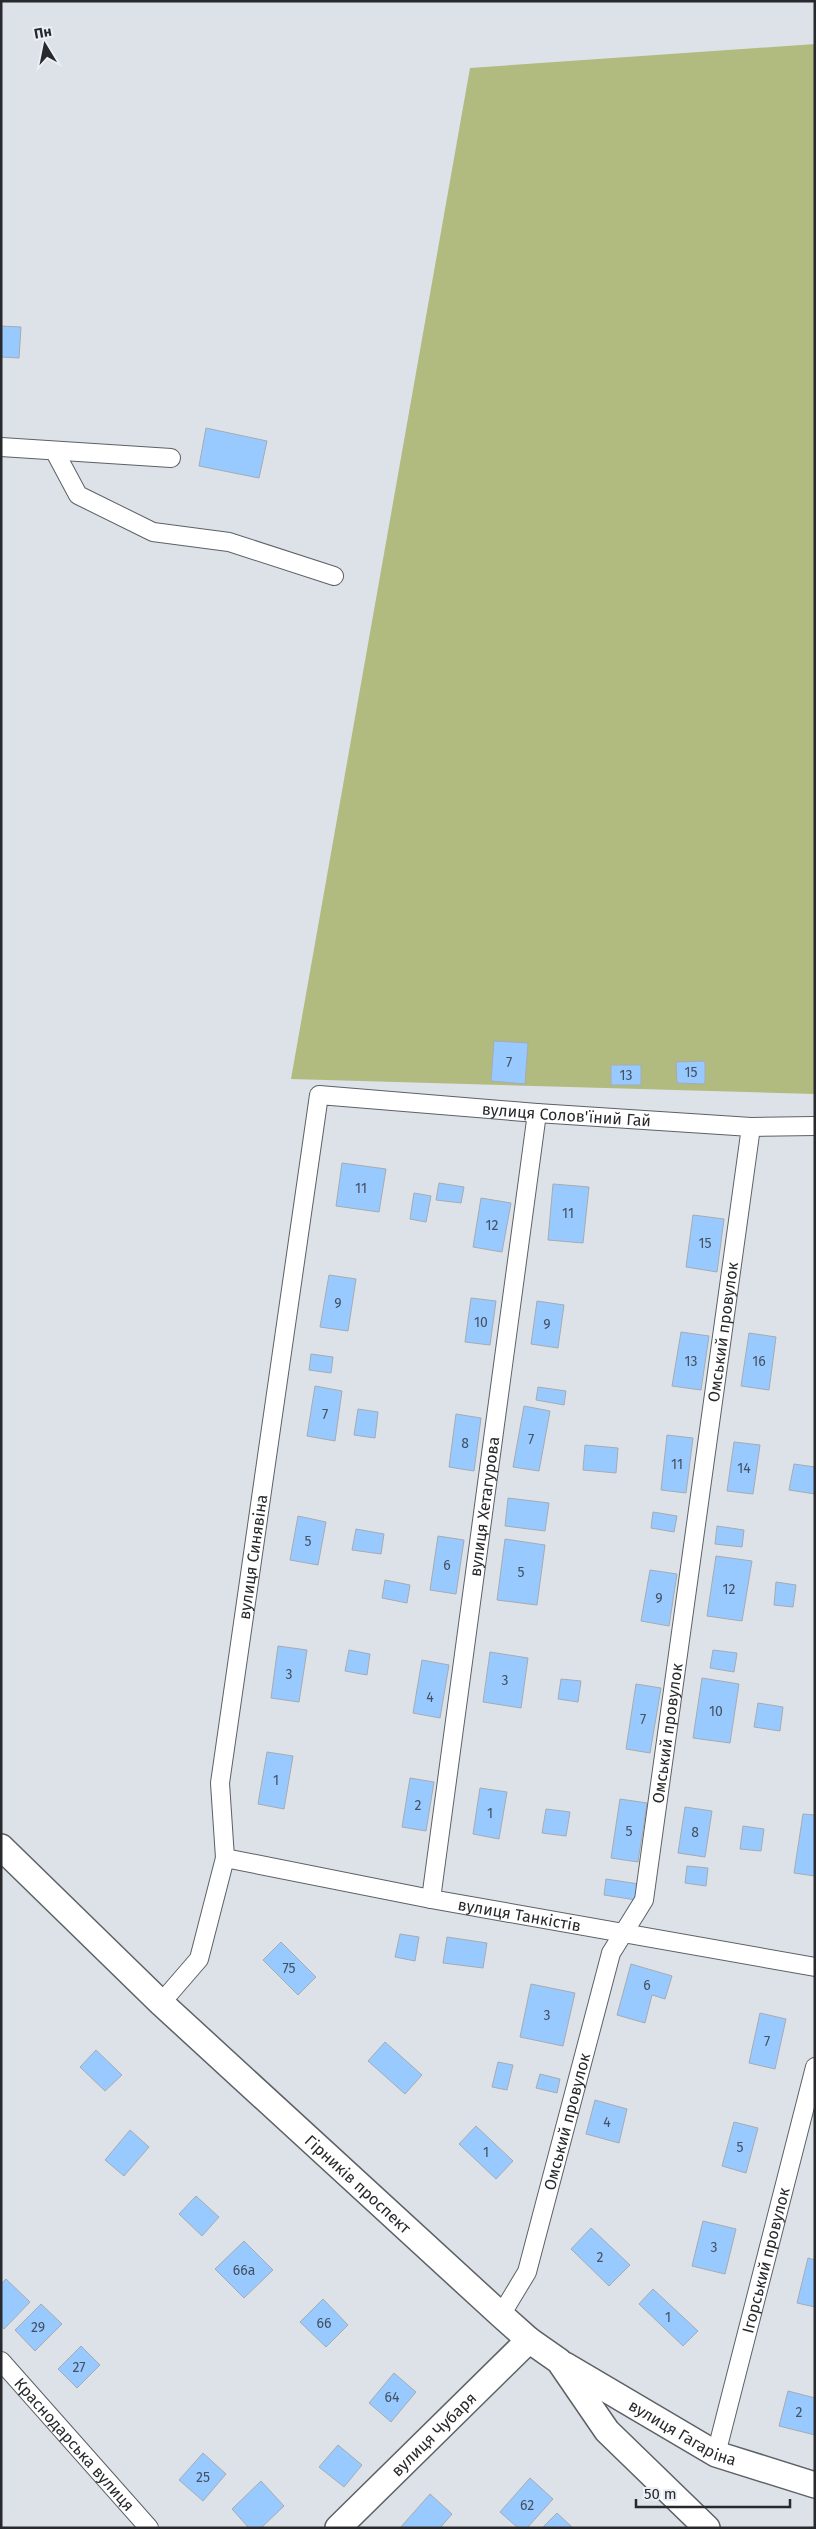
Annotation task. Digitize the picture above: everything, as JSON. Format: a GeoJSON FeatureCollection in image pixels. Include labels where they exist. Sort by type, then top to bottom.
{"type":"FeatureCollection","features":[{"type":"Feature","properties":{"kind":"main road","name":"Гірників проспект"},"geometry":{"type":"LineString","coordinates":[[1,1848],[161,2002],[501,2315],[529,2340],[559,2361],[607,2431],[707,2528]]}},
{"type":"Feature","properties":{"kind":"main road","name":"вулиця Чубаря"},"geometry":{"type":"LineString","coordinates":[[338,2528],[529,2340]]}},
{"type":"Feature","properties":{"kind":"main road","name":"вулиця Гагаріна"},"geometry":{"type":"LineString","coordinates":[[559,2361],[716,2454],[815,2485]]}},
{"type":"Feature","properties":{"kind":"street"},"geometry":{"type":"LineString","coordinates":[[1,447],[55,452],[171,458]]}},
{"type":"Feature","properties":{"kind":"street"},"geometry":{"type":"LineString","coordinates":[[55,452],[78,495],[153,532],[229,542],[334,576]]}},
{"type":"Feature","properties":{"kind":"street","name":"вулиця Солов'їний Гай"},"geometry":{"type":"LineString","coordinates":[[319,1095],[537,1113],[751,1127],[815,1126]]}},
{"type":"Feature","properties":{"kind":"street","name":"вулиця Синявіна"},"geometry":{"type":"LineString","coordinates":[[161,2002],[199,1959],[224,1858],[220,1782],[319,1095]]}},
{"type":"Feature","properties":{"kind":"street","name":"вулиця Хетагурова"},"geometry":{"type":"LineString","coordinates":[[431,1899],[537,1113]]}},
{"type":"Feature","properties":{"kind":"street","name":"Омський провулок"},"geometry":{"type":"LineString","coordinates":[[501,2315],[527,2272],[611,1952],[644,1900],[751,1127]]}},
{"type":"Feature","properties":{"kind":"street","name":"вулиця Танкістів"},"geometry":{"type":"LineString","coordinates":[[224,1858],[431,1899],[815,1967]]}},
{"type":"Feature","properties":{"kind":"street","name":"Ігорський провулок"},"geometry":{"type":"LineString","coordinates":[[716,2454],[815,2067]]}},
{"type":"Feature","properties":{"kind":"street","name":"Краснодарська вулиця"},"geometry":{"type":"LineString","coordinates":[[1,2361],[150,2528]]}},
{"type":"Feature","properties":{"kind":"green space"},"geometry":{"type":"Polygon","coordinates":[[[815,44],[815,1094],[291,1079],[470,68],[815,44]]]}},
{"type":"Feature","properties":{"kind":"building"},"geometry":{"type":"Polygon","coordinates":[[[1,326],[21,327],[19,358],[1,357],[1,326]]]}},
{"type":"Feature","properties":{"kind":"building"},"geometry":{"type":"Polygon","coordinates":[[[206,428],[267,441],[259,478],[199,466],[206,428]]]}},
{"type":"Feature","properties":{"kind":"building"},"geometry":{"type":"Polygon","coordinates":[[[494,1041],[528,1043],[525,1084],[491,1081],[494,1041]]]}},
{"type":"Feature","properties":{"kind":"building"},"geometry":{"type":"Polygon","coordinates":[[[705,1061],[705,1084],[677,1083],[676,1062],[705,1061]]]}},
{"type":"Feature","properties":{"kind":"building"},"geometry":{"type":"Polygon","coordinates":[[[611,1065],[641,1065],[641,1085],[611,1085],[611,1065]]]}},
{"type":"Feature","properties":{"kind":"building"},"geometry":{"type":"Polygon","coordinates":[[[342,1163],[386,1169],[379,1212],[336,1206],[342,1163]]]}},
{"type":"Feature","properties":{"kind":"building"},"geometry":{"type":"Polygon","coordinates":[[[439,1183],[464,1187],[461,1203],[436,1200],[439,1183]]]}},
{"type":"Feature","properties":{"kind":"building"},"geometry":{"type":"Polygon","coordinates":[[[553,1184],[589,1187],[583,1243],[548,1240],[553,1184]]]}},
{"type":"Feature","properties":{"kind":"building"},"geometry":{"type":"Polygon","coordinates":[[[414,1193],[431,1196],[426,1222],[410,1219],[414,1193]]]}},
{"type":"Feature","properties":{"kind":"building"},"geometry":{"type":"Polygon","coordinates":[[[481,1198],[511,1203],[502,1252],[473,1247],[481,1198]]]}},
{"type":"Feature","properties":{"kind":"building"},"geometry":{"type":"Polygon","coordinates":[[[693,1215],[724,1219],[717,1272],[686,1267],[693,1215]]]}},
{"type":"Feature","properties":{"kind":"building"},"geometry":{"type":"Polygon","coordinates":[[[329,1275],[356,1279],[348,1331],[320,1327],[329,1275]]]}},
{"type":"Feature","properties":{"kind":"building"},"geometry":{"type":"Polygon","coordinates":[[[471,1298],[496,1301],[490,1345],[465,1342],[471,1298]]]}},
{"type":"Feature","properties":{"kind":"building"},"geometry":{"type":"Polygon","coordinates":[[[537,1301],[564,1305],[558,1348],[531,1344],[537,1301]]]}},
{"type":"Feature","properties":{"kind":"building"},"geometry":{"type":"Polygon","coordinates":[[[681,1332],[709,1336],[701,1390],[672,1386],[681,1332]]]}},
{"type":"Feature","properties":{"kind":"building"},"geometry":{"type":"Polygon","coordinates":[[[749,1333],[776,1337],[769,1390],[741,1386],[749,1333]]]}},
{"type":"Feature","properties":{"kind":"building"},"geometry":{"type":"Polygon","coordinates":[[[311,1354],[333,1357],[331,1373],[309,1370],[311,1354]]]}},
{"type":"Feature","properties":{"kind":"building"},"geometry":{"type":"Polygon","coordinates":[[[315,1386],[342,1391],[335,1441],[307,1436],[315,1386]]]}},
{"type":"Feature","properties":{"kind":"building"},"geometry":{"type":"Polygon","coordinates":[[[538,1387],[566,1391],[564,1405],[536,1400],[538,1387]]]}},
{"type":"Feature","properties":{"kind":"building"},"geometry":{"type":"Polygon","coordinates":[[[524,1406],[550,1411],[539,1471],[513,1467],[524,1406]]]}},
{"type":"Feature","properties":{"kind":"building"},"geometry":{"type":"Polygon","coordinates":[[[358,1409],[378,1412],[375,1438],[354,1435],[358,1409]]]}},
{"type":"Feature","properties":{"kind":"building"},"geometry":{"type":"Polygon","coordinates":[[[456,1414],[481,1418],[474,1471],[449,1467],[456,1414]]]}},
{"type":"Feature","properties":{"kind":"building"},"geometry":{"type":"Polygon","coordinates":[[[667,1435],[693,1438],[686,1493],[661,1490],[667,1435]]]}},
{"type":"Feature","properties":{"kind":"building"},"geometry":{"type":"Polygon","coordinates":[[[734,1442],[760,1445],[753,1494],[727,1491],[734,1442]]]}},
{"type":"Feature","properties":{"kind":"building"},"geometry":{"type":"Polygon","coordinates":[[[585,1445],[618,1448],[616,1473],[583,1470],[585,1445]]]}},
{"type":"Feature","properties":{"kind":"building"},"geometry":{"type":"Polygon","coordinates":[[[794,1464],[815,1467],[815,1494],[789,1490],[794,1464]]]}},
{"type":"Feature","properties":{"kind":"building"},"geometry":{"type":"Polygon","coordinates":[[[508,1498],[549,1503],[545,1531],[505,1526],[508,1498]]]}},
{"type":"Feature","properties":{"kind":"building"},"geometry":{"type":"Polygon","coordinates":[[[653,1512],[677,1516],[674,1532],[651,1528],[653,1512]]]}},
{"type":"Feature","properties":{"kind":"building"},"geometry":{"type":"Polygon","coordinates":[[[298,1516],[326,1522],[318,1565],[290,1560],[298,1516]]]}},
{"type":"Feature","properties":{"kind":"building"},"geometry":{"type":"Polygon","coordinates":[[[717,1526],[744,1530],[742,1547],[715,1544],[717,1526]]]}},
{"type":"Feature","properties":{"kind":"building"},"geometry":{"type":"Polygon","coordinates":[[[356,1529],[384,1534],[381,1554],[352,1550],[356,1529]]]}},
{"type":"Feature","properties":{"kind":"building"},"geometry":{"type":"Polygon","coordinates":[[[438,1536],[464,1540],[456,1594],[430,1590],[438,1536]]]}},
{"type":"Feature","properties":{"kind":"building"},"geometry":{"type":"Polygon","coordinates":[[[505,1539],[545,1545],[537,1605],[497,1600],[505,1539]]]}},
{"type":"Feature","properties":{"kind":"building"},"geometry":{"type":"Polygon","coordinates":[[[716,1556],[752,1561],[742,1621],[707,1616],[716,1556]]]}},
{"type":"Feature","properties":{"kind":"building"},"geometry":{"type":"Polygon","coordinates":[[[650,1570],[677,1574],[669,1626],[641,1621],[650,1570]]]}},
{"type":"Feature","properties":{"kind":"building"},"geometry":{"type":"Polygon","coordinates":[[[385,1580],[410,1585],[407,1603],[382,1598],[385,1580]]]}},
{"type":"Feature","properties":{"kind":"building"},"geometry":{"type":"Polygon","coordinates":[[[776,1582],[796,1585],[793,1607],[774,1605],[776,1582]]]}},
{"type":"Feature","properties":{"kind":"building"},"geometry":{"type":"Polygon","coordinates":[[[278,1646],[307,1650],[299,1702],[271,1698],[278,1646]]]}},
{"type":"Feature","properties":{"kind":"building"},"geometry":{"type":"Polygon","coordinates":[[[349,1650],[370,1654],[367,1675],[345,1671],[349,1650]]]}},
{"type":"Feature","properties":{"kind":"building"},"geometry":{"type":"Polygon","coordinates":[[[713,1650],[737,1653],[734,1672],[710,1668],[713,1650]]]}},
{"type":"Feature","properties":{"kind":"building"},"geometry":{"type":"Polygon","coordinates":[[[490,1652],[528,1658],[521,1708],[483,1702],[490,1652]]]}},
{"type":"Feature","properties":{"kind":"building"},"geometry":{"type":"Polygon","coordinates":[[[422,1660],[449,1665],[440,1718],[413,1713],[422,1660]]]}},
{"type":"Feature","properties":{"kind":"building"},"geometry":{"type":"Polygon","coordinates":[[[702,1678],[739,1684],[730,1743],[693,1738],[702,1678]]]}},
{"type":"Feature","properties":{"kind":"building"},"geometry":{"type":"Polygon","coordinates":[[[561,1679],[581,1681],[578,1702],[558,1699],[561,1679]]]}},
{"type":"Feature","properties":{"kind":"building"},"geometry":{"type":"Polygon","coordinates":[[[636,1684],[661,1688],[650,1753],[626,1749],[636,1684]]]}},
{"type":"Feature","properties":{"kind":"building"},"geometry":{"type":"Polygon","coordinates":[[[758,1703],[783,1707],[780,1731],[754,1727],[758,1703]]]}},
{"type":"Feature","properties":{"kind":"building"},"geometry":{"type":"Polygon","coordinates":[[[267,1752],[293,1756],[284,1809],[258,1804],[267,1752]]]}},
{"type":"Feature","properties":{"kind":"building"},"geometry":{"type":"Polygon","coordinates":[[[410,1778],[434,1782],[426,1831],[402,1827],[410,1778]]]}},
{"type":"Feature","properties":{"kind":"building"},"geometry":{"type":"Polygon","coordinates":[[[480,1788],[507,1792],[499,1839],[473,1834],[480,1788]]]}},
{"type":"Feature","properties":{"kind":"building"},"geometry":{"type":"Polygon","coordinates":[[[620,1799],[647,1803],[638,1862],[611,1858],[620,1799]]]}},
{"type":"Feature","properties":{"kind":"building"},"geometry":{"type":"Polygon","coordinates":[[[685,1807],[712,1811],[705,1857],[678,1853],[685,1807]]]}},
{"type":"Feature","properties":{"kind":"building"},"geometry":{"type":"Polygon","coordinates":[[[546,1809],[570,1812],[566,1836],[542,1833],[546,1809]]]}},
{"type":"Feature","properties":{"kind":"building"},"geometry":{"type":"Polygon","coordinates":[[[803,1814],[815,1815],[815,1876],[794,1873],[803,1814]]]}},
{"type":"Feature","properties":{"kind":"building"},"geometry":{"type":"Polygon","coordinates":[[[743,1826],[764,1829],[761,1851],[740,1849],[743,1826]]]}},
{"type":"Feature","properties":{"kind":"building"},"geometry":{"type":"Polygon","coordinates":[[[687,1866],[708,1868],[706,1886],[685,1883],[687,1866]]]}},
{"type":"Feature","properties":{"kind":"building"},"geometry":{"type":"Polygon","coordinates":[[[606,1879],[639,1884],[636,1900],[604,1895],[606,1879]]]}},
{"type":"Feature","properties":{"kind":"building"},"geometry":{"type":"Polygon","coordinates":[[[400,1934],[419,1937],[415,1961],[395,1957],[400,1934]]]}},
{"type":"Feature","properties":{"kind":"building"},"geometry":{"type":"Polygon","coordinates":[[[447,1937],[487,1943],[483,1968],[443,1963],[447,1937]]]}},
{"type":"Feature","properties":{"kind":"building"},"geometry":{"type":"Polygon","coordinates":[[[281,1942],[316,1977],[298,1995],[263,1960],[281,1942]]]}},
{"type":"Feature","properties":{"kind":"building"},"geometry":{"type":"Polygon","coordinates":[[[631,1964],[672,1976],[665,1999],[652,1995],[645,2023],[617,2015],[631,1964]]]}},
{"type":"Feature","properties":{"kind":"building"},"geometry":{"type":"Polygon","coordinates":[[[531,1984],[575,1993],[563,2046],[520,2037],[531,1984]]]}},
{"type":"Feature","properties":{"kind":"building"},"geometry":{"type":"Polygon","coordinates":[[[760,2013],[786,2019],[775,2069],[749,2063],[760,2013]]]}},
{"type":"Feature","properties":{"kind":"building"},"geometry":{"type":"Polygon","coordinates":[[[385,2042],[422,2075],[405,2094],[368,2061],[385,2042]]]}},
{"type":"Feature","properties":{"kind":"building"},"geometry":{"type":"Polygon","coordinates":[[[96,2050],[122,2075],[105,2091],[80,2067],[96,2050]]]}},
{"type":"Feature","properties":{"kind":"building"},"geometry":{"type":"Polygon","coordinates":[[[498,2062],[513,2065],[507,2090],[492,2087],[498,2062]]]}},
{"type":"Feature","properties":{"kind":"building"},"geometry":{"type":"Polygon","coordinates":[[[540,2074],[560,2079],[557,2093],[536,2088],[540,2074]]]}},
{"type":"Feature","properties":{"kind":"building"},"geometry":{"type":"Polygon","coordinates":[[[595,2100],[627,2109],[619,2143],[586,2134],[595,2100]]]}},
{"type":"Feature","properties":{"kind":"building"},"geometry":{"type":"Polygon","coordinates":[[[734,2122],[758,2128],[746,2173],[722,2166],[734,2122]]]}},
{"type":"Feature","properties":{"kind":"building"},"geometry":{"type":"Polygon","coordinates":[[[476,2126],[513,2161],[496,2179],[459,2144],[476,2126]]]}},
{"type":"Feature","properties":{"kind":"building"},"geometry":{"type":"Polygon","coordinates":[[[130,2130],[149,2147],[124,2176],[105,2160],[130,2130]]]}},
{"type":"Feature","properties":{"kind":"building"},"geometry":{"type":"Polygon","coordinates":[[[196,2196],[219,2217],[202,2236],[179,2214],[196,2196]]]}},
{"type":"Feature","properties":{"kind":"building"},"geometry":{"type":"Polygon","coordinates":[[[703,2221],[736,2229],[725,2274],[692,2266],[703,2221]]]}},
{"type":"Feature","properties":{"kind":"building"},"geometry":{"type":"Polygon","coordinates":[[[591,2228],[630,2265],[609,2286],[571,2249],[591,2228]]]}},
{"type":"Feature","properties":{"kind":"building"},"geometry":{"type":"Polygon","coordinates":[[[244,2241],[273,2270],[244,2298],[215,2269],[244,2241]]]}},
{"type":"Feature","properties":{"kind":"building"},"geometry":{"type":"Polygon","coordinates":[[[808,2258],[815,2260],[815,2307],[797,2303],[808,2258]]]}},
{"type":"Feature","properties":{"kind":"building"},"geometry":{"type":"Polygon","coordinates":[[[6,2279],[30,2302],[4,2329],[1,2326],[1,2284],[6,2279]]]}},
{"type":"Feature","properties":{"kind":"building"},"geometry":{"type":"Polygon","coordinates":[[[653,2289],[698,2331],[683,2346],[639,2304],[653,2289]]]}},
{"type":"Feature","properties":{"kind":"building"},"geometry":{"type":"Polygon","coordinates":[[[323,2299],[348,2325],[326,2347],[300,2322],[323,2299]]]}},
{"type":"Feature","properties":{"kind":"building"},"geometry":{"type":"Polygon","coordinates":[[[41,2304],[62,2324],[35,2351],[15,2330],[41,2304]]]}},
{"type":"Feature","properties":{"kind":"building"},"geometry":{"type":"Polygon","coordinates":[[[81,2346],[100,2365],[77,2388],[58,2369],[81,2346]]]}},
{"type":"Feature","properties":{"kind":"building"},"geometry":{"type":"Polygon","coordinates":[[[394,2373],[416,2392],[391,2422],[369,2403],[394,2373]]]}},
{"type":"Feature","properties":{"kind":"building"},"geometry":{"type":"Polygon","coordinates":[[[788,2391],[815,2398],[815,2435],[779,2426],[788,2391]]]}},
{"type":"Feature","properties":{"kind":"building"},"geometry":{"type":"Polygon","coordinates":[[[338,2445],[362,2465],[344,2487],[319,2467],[338,2445]]]}},
{"type":"Feature","properties":{"kind":"building"},"geometry":{"type":"Polygon","coordinates":[[[203,2453],[226,2474],[203,2501],[179,2480],[203,2453]]]}},
{"type":"Feature","properties":{"kind":"building"},"geometry":{"type":"Polygon","coordinates":[[[530,2478],[553,2499],[527,2528],[518,2528],[500,2512],[530,2478]]]}},
{"type":"Feature","properties":{"kind":"building"},"geometry":{"type":"Polygon","coordinates":[[[261,2481],[284,2506],[261,2528],[249,2528],[232,2509],[261,2481]]]}},
{"type":"Feature","properties":{"kind":"building"},"geometry":{"type":"Polygon","coordinates":[[[430,2494],[452,2514],[440,2528],[400,2528],[430,2494]]]}},
{"type":"Feature","properties":{"kind":"building"},"geometry":{"type":"Polygon","coordinates":[[[557,2513],[573,2528],[542,2528],[557,2513]]]}}]}
